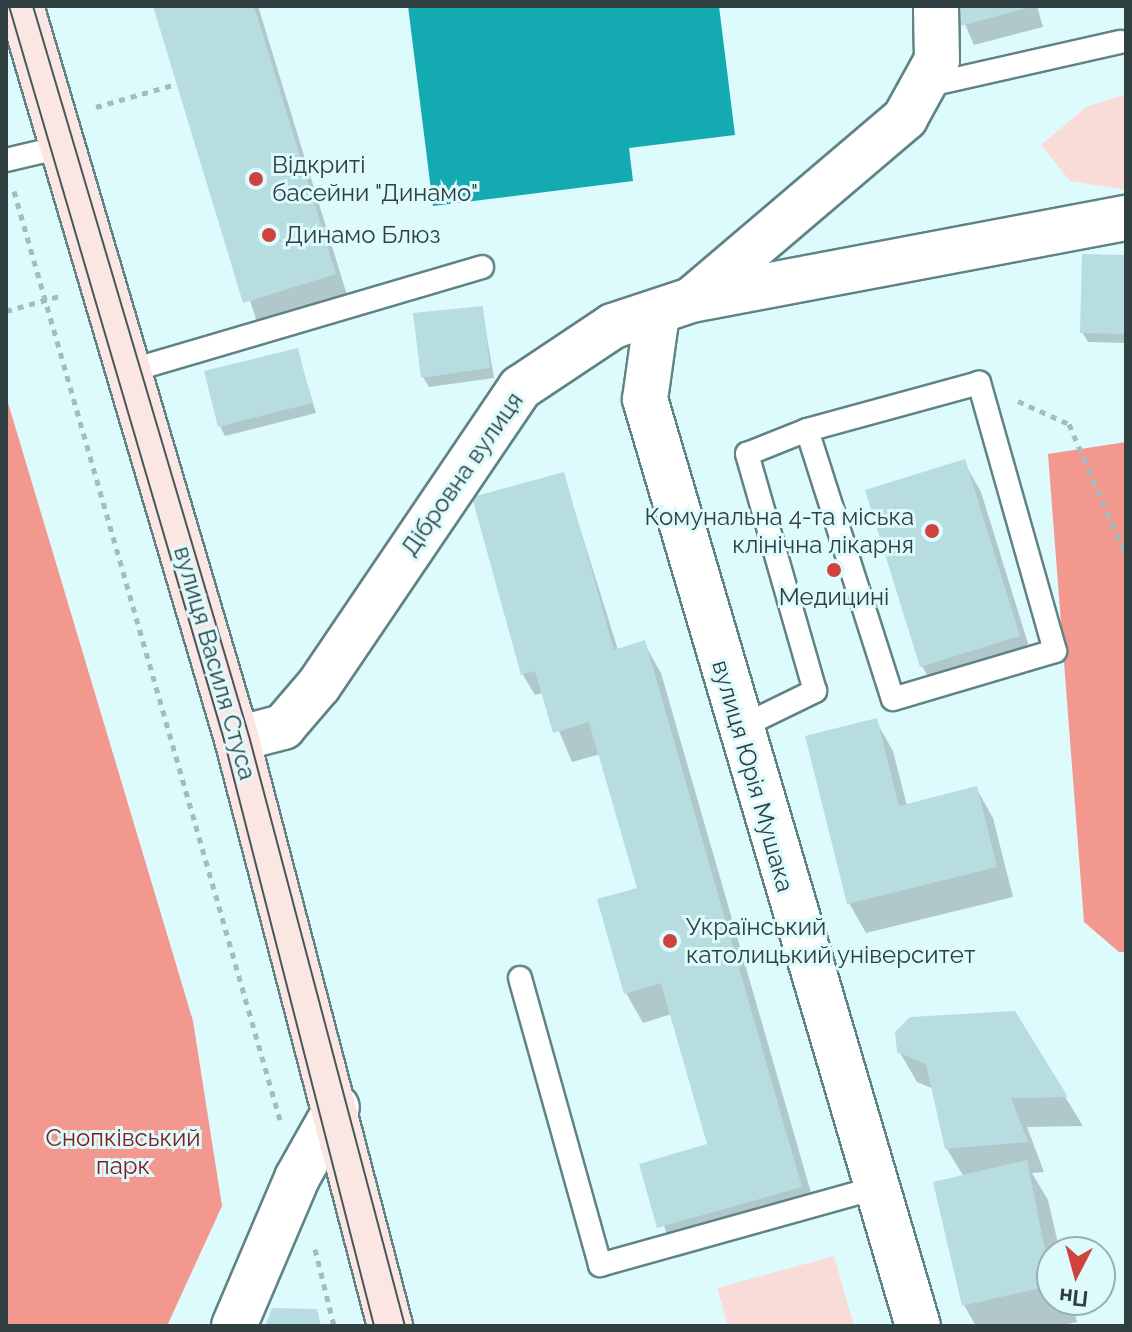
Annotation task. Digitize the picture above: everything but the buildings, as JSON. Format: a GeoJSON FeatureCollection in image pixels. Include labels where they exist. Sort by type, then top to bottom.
{"type":"FeatureCollection","features":[{"type":"Feature","properties":{"kind":"main road","name":"вулиця Василя Стуса"},"geometry":{"type":"LineString","coordinates":[[21,6],[65,146],[237,739],[337,1107],[390,1326]]}},
{"type":"Feature","properties":{"kind":"street"},"geometry":{"type":"LineString","coordinates":[[674,307],[863,158],[929,85],[942,23],[936,6]]}},
{"type":"Feature","properties":{"kind":"street","name":"Дібровна вулиця"},"geometry":{"type":"LineString","coordinates":[[237,739],[283,727],[319,685],[520,388],[613,326],[674,307],[1126,218]]}},
{"type":"Feature","properties":{"kind":"street","name":"вулиця Юрія Мушака"},"geometry":{"type":"LineString","coordinates":[[674,307],[645,399],[873,1189],[918,1326]]}},
{"type":"Feature","properties":{"kind":"street"},"geometry":{"type":"LineString","coordinates":[[613,326],[645,399]]}},
{"type":"Feature","properties":{"kind":"street"},"geometry":{"type":"LineString","coordinates":[[234,1326],[297,1178],[337,1107]]}},
{"type":"Feature","properties":{"kind":"lane"},"geometry":{"type":"LineString","coordinates":[[929,85],[1120,42]]}},
{"type":"Feature","properties":{"kind":"lane"},"geometry":{"type":"LineString","coordinates":[[6,160],[65,146]]}},
{"type":"Feature","properties":{"kind":"lane"},"geometry":{"type":"LineString","coordinates":[[129,371],[482,267]]}},
{"type":"Feature","properties":{"kind":"lane"},"geometry":{"type":"LineString","coordinates":[[739,728],[815,691],[747,454],[807,430],[979,383],[1055,651],[893,699],[807,430]]}},
{"type":"Feature","properties":{"kind":"lane"},"geometry":{"type":"LineString","coordinates":[[520,978],[600,1265],[873,1189]]}},
{"type":"Feature","properties":{"kind":"path"},"geometry":{"type":"LineString","coordinates":[[96,107],[176,84]]}},
{"type":"Feature","properties":{"kind":"path"},"geometry":{"type":"LineString","coordinates":[[6,160],[41,301],[297,1178]]}},
{"type":"Feature","properties":{"kind":"path"},"geometry":{"type":"LineString","coordinates":[[6,311],[105,285]]}},
{"type":"Feature","properties":{"kind":"path"},"geometry":{"type":"LineString","coordinates":[[979,383],[1069,424],[1126,556]]}},
{"type":"Feature","properties":{"kind":"path"},"geometry":{"type":"LineString","coordinates":[[313,1243],[334,1326]]}},
{"type":"Feature","properties":{"kind":"shaded area"},"geometry":{"type":"Polygon","coordinates":[[[1126,94],[1126,190],[1070,181],[1041,145],[1086,107],[1126,94]]]}},
{"type":"Feature","properties":{"kind":"shaded area"},"geometry":{"type":"Polygon","coordinates":[[[834,1256],[854,1326],[728,1326],[717,1288],[834,1256]]]}},
{"type":"Feature","properties":{"kind":"green space","name":"Снопківський парк"},"geometry":{"type":"Polygon","coordinates":[[[6,396],[193,1021],[222,1206],[167,1326],[6,1326],[6,396]]]}},
{"type":"Feature","properties":{"kind":"green space"},"geometry":{"type":"Polygon","coordinates":[[[1126,442],[1126,952],[1119,952],[1084,922],[1048,454],[1126,442]]]}},
{"type":"Feature","properties":{"kind":"water"},"geometry":{"type":"Polygon","coordinates":[[[408,6],[719,6],[735,135],[629,148],[633,181],[433,206],[408,6]]]}},
{"type":"Feature","properties":{"kind":"tram line"},"geometry":{"type":"LineString","coordinates":[[9,6],[224,740],[374,1326]]}},
{"type":"Feature","properties":{"kind":"tram line"},"geometry":{"type":"LineString","coordinates":[[33,6],[249,736],[405,1326]]}},
{"type":"Feature","properties":{"kind":"place","name":"Відкриті басейни \"Динамо\""},"geometry":{"type":"Point","coordinates":[256,179]}},
{"type":"Feature","properties":{"kind":"place","name":"Динамо Блюз"},"geometry":{"type":"Point","coordinates":[269,235]}},
{"type":"Feature","properties":{"kind":"place","name":"Комунальна 4-та міська клінічна лікарня"},"geometry":{"type":"Point","coordinates":[932,531]}},
{"type":"Feature","properties":{"kind":"place","name":"Медицині"},"geometry":{"type":"Point","coordinates":[834,570]}},
{"type":"Feature","properties":{"kind":"place","name":"Український католицький університет"},"geometry":{"type":"Point","coordinates":[670,941]}}]}
